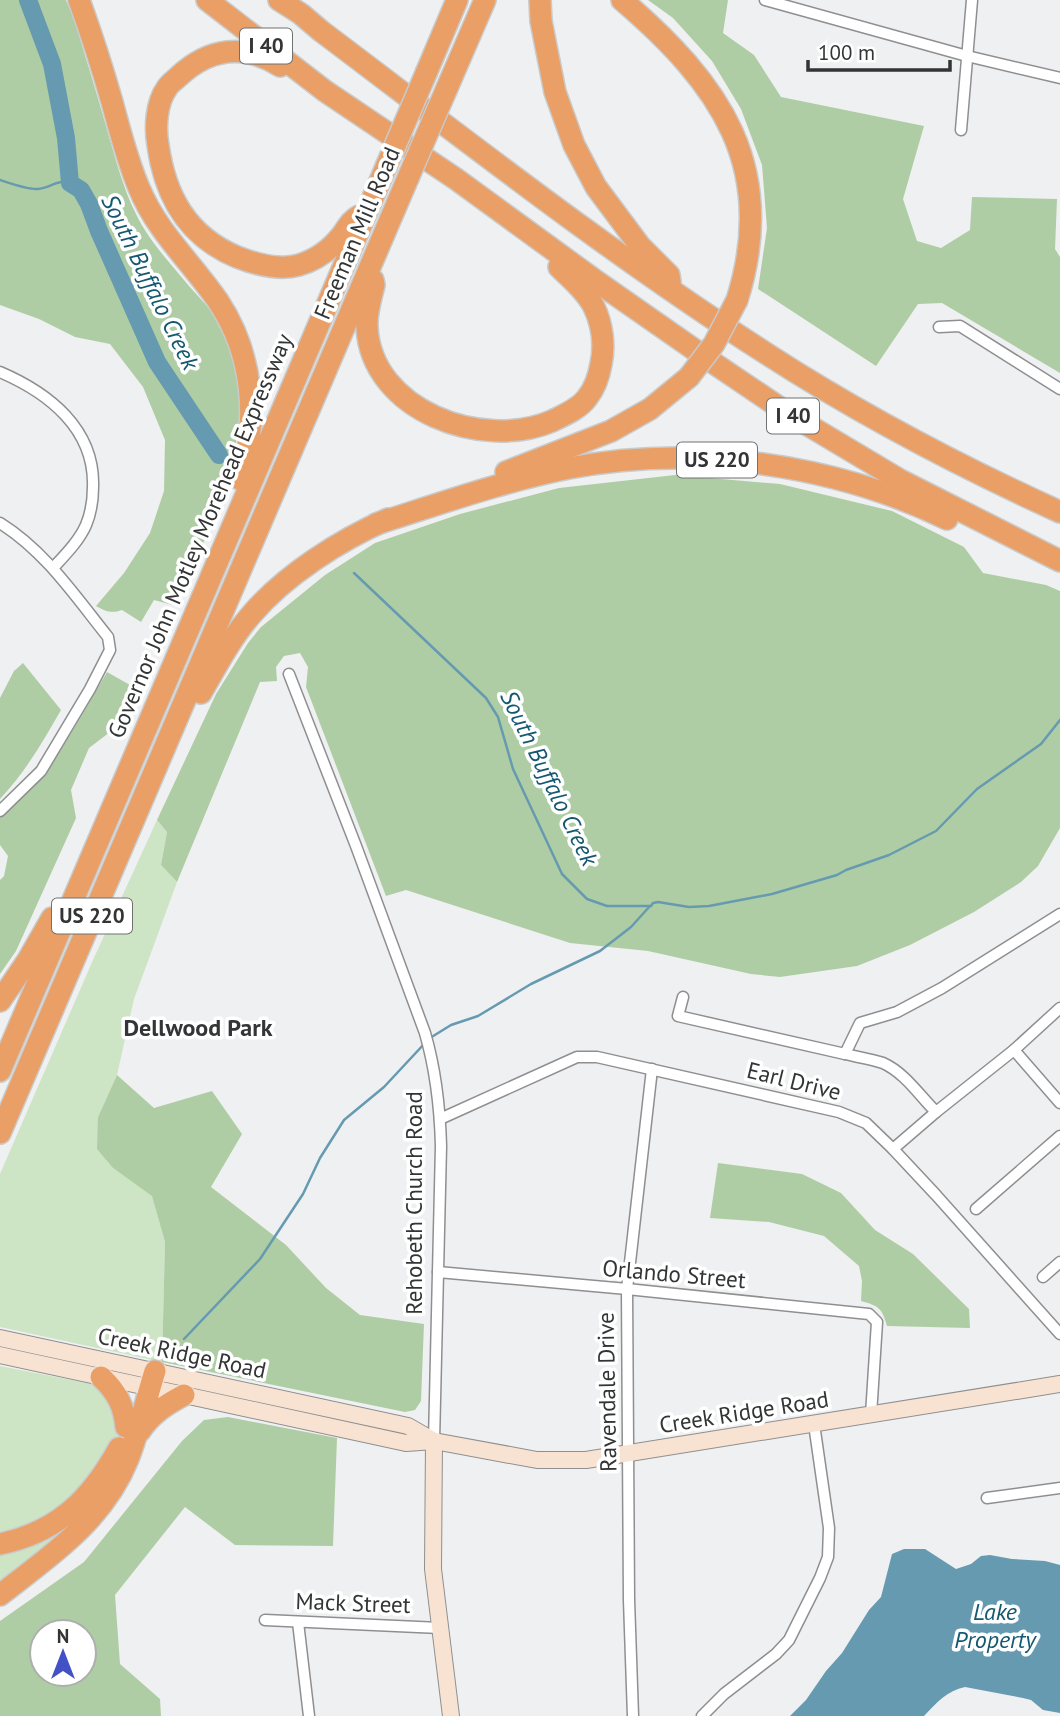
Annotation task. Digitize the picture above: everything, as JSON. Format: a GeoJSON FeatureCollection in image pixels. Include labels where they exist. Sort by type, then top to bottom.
{"type":"FeatureCollection","features":[{"type":"Feature","properties":{"kind":"highway"},"geometry":{"type":"LineString","coordinates":[[79,0],[97,50],[122,141],[149,211],[219,302],[240,344],[250,386],[252,411],[250,441],[240,483],[241,505]]}},
{"type":"Feature","properties":{"kind":"highway","name":"I 40"},"geometry":{"type":"LineString","coordinates":[[207,0],[325,91],[456,179],[715,364],[796,418],[900,480],[1055,559]]}},
{"type":"Feature","properties":{"kind":"highway","name":"I 40"},"geometry":{"type":"LineString","coordinates":[[279,0],[296,7],[331,39],[568,216],[672,291],[766,353],[868,415],[955,462],[1060,512]]}},
{"type":"Feature","properties":{"kind":"highway"},"geometry":{"type":"LineString","coordinates":[[447,10],[457,0]]}},
{"type":"Feature","properties":{"kind":"highway","name":"Freeman Mill Road"},"geometry":{"type":"LineString","coordinates":[[178,718],[485,0]]}},
{"type":"Feature","properties":{"kind":"highway"},"geometry":{"type":"LineString","coordinates":[[540,0],[541,21],[555,92],[574,145],[596,187],[640,246],[669,275],[672,291]]}},
{"type":"Feature","properties":{"kind":"highway"},"geometry":{"type":"LineString","coordinates":[[376,524],[611,431],[650,409],[689,377],[714,344],[737,300],[751,234],[745,168],[739,148],[717,101],[700,79],[660,34],[622,0]]}},
{"type":"Feature","properties":{"kind":"highway","name":"Governor John Motley Morehead Expressway"},"geometry":{"type":"LineString","coordinates":[[0,1071],[427,71],[447,10]]}},
{"type":"Feature","properties":{"kind":"highway"},"geometry":{"type":"LineString","coordinates":[[325,91],[316,89],[273,62],[252,54],[234,51],[208,55],[166,88],[156,119],[161,169],[173,199],[190,223],[227,253],[256,265],[295,266],[323,254],[342,236],[352,220],[367,212]]}},
{"type":"Feature","properties":{"kind":"highway"},"geometry":{"type":"LineString","coordinates":[[371,267],[374,285],[366,325],[369,342],[383,375],[391,386],[430,414],[465,428],[522,430],[537,427],[578,407],[587,399],[593,388],[602,359],[601,332],[593,306],[582,290],[559,267],[551,248]]}},
{"type":"Feature","properties":{"kind":"highway","name":"US 220"},"geometry":{"type":"LineString","coordinates":[[0,1133],[178,718],[194,705],[219,661],[251,615],[296,573],[320,555],[376,524],[475,493],[569,468],[636,460],[723,460],[820,474],[867,487],[908,502],[989,540],[1055,559]]}},
{"type":"Feature","properties":{"kind":"highway"},"geometry":{"type":"LineString","coordinates":[[0,1001],[28,960],[60,904],[74,895]]}},
{"type":"Feature","properties":{"kind":"highway"},"geometry":{"type":"LineString","coordinates":[[102,1377],[123,1407],[130,1434]]}},
{"type":"Feature","properties":{"kind":"highway"},"geometry":{"type":"LineString","coordinates":[[0,1595],[68,1542],[100,1509],[128,1458],[130,1434],[147,1378]]}},
{"type":"Feature","properties":{"kind":"highway"},"geometry":{"type":"LineString","coordinates":[[0,1544],[39,1532],[65,1516],[81,1502],[106,1472],[130,1434],[160,1409],[184,1395]]}},
{"type":"Feature","properties":{"kind":"main road","name":"Creek Ridge Road"},"geometry":{"type":"LineString","coordinates":[[0,1338],[147,1378],[408,1426],[434,1441]]}},
{"type":"Feature","properties":{"kind":"main road","name":"Creek Ridge Road"},"geometry":{"type":"LineString","coordinates":[[0,1355],[102,1377],[147,1378],[184,1395],[406,1443],[434,1441],[537,1460],[586,1460],[1060,1384]]}},
{"type":"Feature","properties":{"kind":"main road","name":"Rehobeth Church Road"},"geometry":{"type":"LineString","coordinates":[[434,1441],[433,1569],[451,1716]]}},
{"type":"Feature","properties":{"kind":"street"},"geometry":{"type":"LineString","coordinates":[[765,0],[967,56],[1060,78]]}},
{"type":"Feature","properties":{"kind":"street"},"geometry":{"type":"LineString","coordinates":[[961,130],[972,0]]}},
{"type":"Feature","properties":{"kind":"street"},"geometry":{"type":"LineString","coordinates":[[939,327],[960,326],[1060,389]]}},
{"type":"Feature","properties":{"kind":"street"},"geometry":{"type":"LineString","coordinates":[[0,372],[41,393],[63,412],[86,446],[93,472],[93,501],[85,526],[72,547],[53,568]]}},
{"type":"Feature","properties":{"kind":"street"},"geometry":{"type":"LineString","coordinates":[[0,523],[53,568],[108,637],[110,650],[41,771],[0,811]]}},
{"type":"Feature","properties":{"kind":"street","name":"Rehobeth Church Road"},"geometry":{"type":"LineString","coordinates":[[289,674],[352,835],[433,1060],[440,1119],[434,1441]]}},
{"type":"Feature","properties":{"kind":"street"},"geometry":{"type":"LineString","coordinates":[[845,1054],[860,1023],[897,1012],[942,988],[1060,914]]}},
{"type":"Feature","properties":{"kind":"street"},"geometry":{"type":"LineString","coordinates":[[683,997],[678,1016],[883,1063],[907,1079],[936,1112]]}},
{"type":"Feature","properties":{"kind":"street"},"geometry":{"type":"LineString","coordinates":[[893,1149],[1014,1050],[1060,1008]]}},
{"type":"Feature","properties":{"kind":"street"},"geometry":{"type":"LineString","coordinates":[[1014,1050],[1060,1103]]}},
{"type":"Feature","properties":{"kind":"street","name":"Earl Drive"},"geometry":{"type":"LineString","coordinates":[[440,1119],[578,1057],[597,1057],[839,1112],[866,1123],[893,1149],[1060,1334]]}},
{"type":"Feature","properties":{"kind":"street","name":"Ravendale Drive"},"geometry":{"type":"LineString","coordinates":[[633,1716],[629,1600],[627,1289],[652,1069]]}},
{"type":"Feature","properties":{"kind":"street"},"geometry":{"type":"LineString","coordinates":[[976,1209],[1060,1136]]}},
{"type":"Feature","properties":{"kind":"street"},"geometry":{"type":"LineString","coordinates":[[1043,1277],[1060,1262]]}},
{"type":"Feature","properties":{"kind":"street","name":"Orlando Street"},"geometry":{"type":"LineString","coordinates":[[438,1272],[869,1314],[877,1322],[871,1415]]}},
{"type":"Feature","properties":{"kind":"street"},"geometry":{"type":"LineString","coordinates":[[702,1716],[789,1640],[820,1578],[828,1557],[830,1528],[814,1424]]}},
{"type":"Feature","properties":{"kind":"street"},"geometry":{"type":"LineString","coordinates":[[987,1498],[1060,1488]]}},
{"type":"Feature","properties":{"kind":"street","name":"Mack Street"},"geometry":{"type":"LineString","coordinates":[[265,1619],[440,1628]]}},
{"type":"Feature","properties":{"kind":"street"},"geometry":{"type":"LineString","coordinates":[[298,1622],[309,1716]]}},
{"type":"Feature","properties":{"kind":"green space"},"geometry":{"type":"Polygon","coordinates":[[[0,0],[66,0],[131,204],[153,243],[210,310],[229,348],[238,386],[239,423],[233,460],[208,532],[176,606],[154,600],[141,622],[122,610],[108,611],[96,606],[124,573],[150,533],[164,491],[165,440],[143,387],[110,344],[75,337],[39,319],[0,305],[0,0]]]}},
{"type":"Feature","properties":{"kind":"green space"},"geometry":{"type":"Polygon","coordinates":[[[648,0],[728,0],[723,33],[754,55],[781,97],[924,126],[903,199],[917,241],[941,248],[970,230],[972,197],[1057,199],[1055,249],[1060,257],[1060,373],[942,303],[918,304],[876,366],[758,289],[767,228],[762,165],[741,109],[712,61],[673,18],[648,0]]]}},
{"type":"Feature","properties":{"kind":"green space"},"geometry":{"type":"Polygon","coordinates":[[[675,475],[780,484],[892,511],[964,547],[983,573],[1046,585],[1060,591],[1060,828],[1038,866],[1021,882],[974,912],[910,945],[857,966],[780,977],[751,974],[648,951],[570,943],[406,890],[386,896],[306,687],[308,667],[300,653],[284,656],[276,667],[277,681],[260,682],[177,882],[161,865],[167,832],[157,820],[216,694],[261,627],[325,575],[375,543],[460,514],[559,488],[675,475]]]}},
{"type":"Feature","properties":{"kind":"green space"},"geometry":{"type":"Polygon","coordinates":[[[23,663],[61,710],[26,767],[0,799],[0,698],[14,671],[23,663]]]}},
{"type":"Feature","properties":{"kind":"green space"},"geometry":{"type":"Polygon","coordinates":[[[107,672],[130,685],[110,732],[89,748],[71,790],[76,818],[16,951],[0,974],[0,880],[4,876],[8,856],[0,845],[0,817],[47,769],[107,672]]]}},
{"type":"Feature","properties":{"kind":"green space"},"geometry":{"type":"Polygon","coordinates":[[[157,820],[167,832],[161,865],[177,882],[134,999],[117,1075],[98,1117],[113,1168],[152,1195],[165,1242],[162,1362],[0,1327],[0,1174],[157,820]]]}},
{"type":"Feature","properties":{"kind":"green space"},"geometry":{"type":"Polygon","coordinates":[[[117,1075],[154,1108],[212,1091],[242,1134],[211,1187],[286,1245],[326,1288],[360,1315],[424,1324],[421,1401],[415,1410],[405,1412],[162,1362],[165,1242],[152,1196],[113,1168],[97,1149],[98,1117],[117,1075]]]}},
{"type":"Feature","properties":{"kind":"green space"},"geometry":{"type":"Polygon","coordinates":[[[718,1163],[802,1174],[841,1193],[875,1230],[913,1254],[969,1309],[970,1328],[887,1326],[879,1309],[861,1301],[862,1281],[859,1266],[824,1236],[769,1222],[710,1218],[718,1163]]]}},
{"type":"Feature","properties":{"kind":"green space"},"geometry":{"type":"Polygon","coordinates":[[[0,1366],[92,1384],[104,1390],[119,1425],[117,1436],[100,1469],[62,1509],[0,1538],[0,1366]]]}},
{"type":"Feature","properties":{"kind":"green space"},"geometry":{"type":"Polygon","coordinates":[[[228,1417],[337,1438],[333,1546],[235,1545],[185,1507],[115,1595],[120,1664],[160,1699],[161,1716],[0,1716],[0,1621],[84,1562],[182,1441],[204,1420],[228,1417]]]}},
{"type":"Feature","properties":{"kind":"green space"},"geometry":{"type":"Polygon","coordinates":[[[92,1509],[0,1588],[0,1552],[92,1509]]]}},
{"type":"Feature","properties":{"kind":"water","name":"Lake Property"},"geometry":{"type":"Polygon","coordinates":[[[904,1549],[925,1549],[956,1569],[971,1564],[981,1556],[990,1555],[1060,1565],[1060,1713],[1043,1710],[1031,1700],[965,1687],[948,1694],[924,1716],[790,1716],[806,1700],[842,1653],[869,1610],[881,1597],[892,1554],[904,1549]]]}},
{"type":"Feature","properties":{"kind":"waterway","name":"South Buffalo Creek"},"geometry":{"type":"LineString","coordinates":[[28,0],[52,64],[66,138],[70,183],[81,190],[89,204],[157,362],[219,455]]}},
{"type":"Feature","properties":{"kind":"waterway"},"geometry":{"type":"LineString","coordinates":[[0,180],[34,189],[62,182],[70,183]]}},
{"type":"Feature","properties":{"kind":"waterway","name":"South Buffalo Creek"},"geometry":{"type":"LineString","coordinates":[[354,573],[486,698],[498,717],[513,769],[562,874],[587,899],[607,906],[651,906],[658,902],[689,907],[709,906],[772,894],[837,875],[889,855],[936,831],[977,789],[1041,744],[1060,720]]}},
{"type":"Feature","properties":{"kind":"waterway"},"geometry":{"type":"LineString","coordinates":[[430,1038],[451,1025],[478,1016],[531,984],[600,951],[631,927],[650,906]]}},
{"type":"Feature","properties":{"kind":"waterway"},"geometry":{"type":"LineString","coordinates":[[184,1339],[260,1259],[303,1194],[320,1158],[344,1120],[384,1087],[425,1043]]}},
{"type":"Feature","properties":{"kind":"district","name":"Dellwood Park"},"geometry":{"type":"Point","coordinates":[198,1028]}}]}
